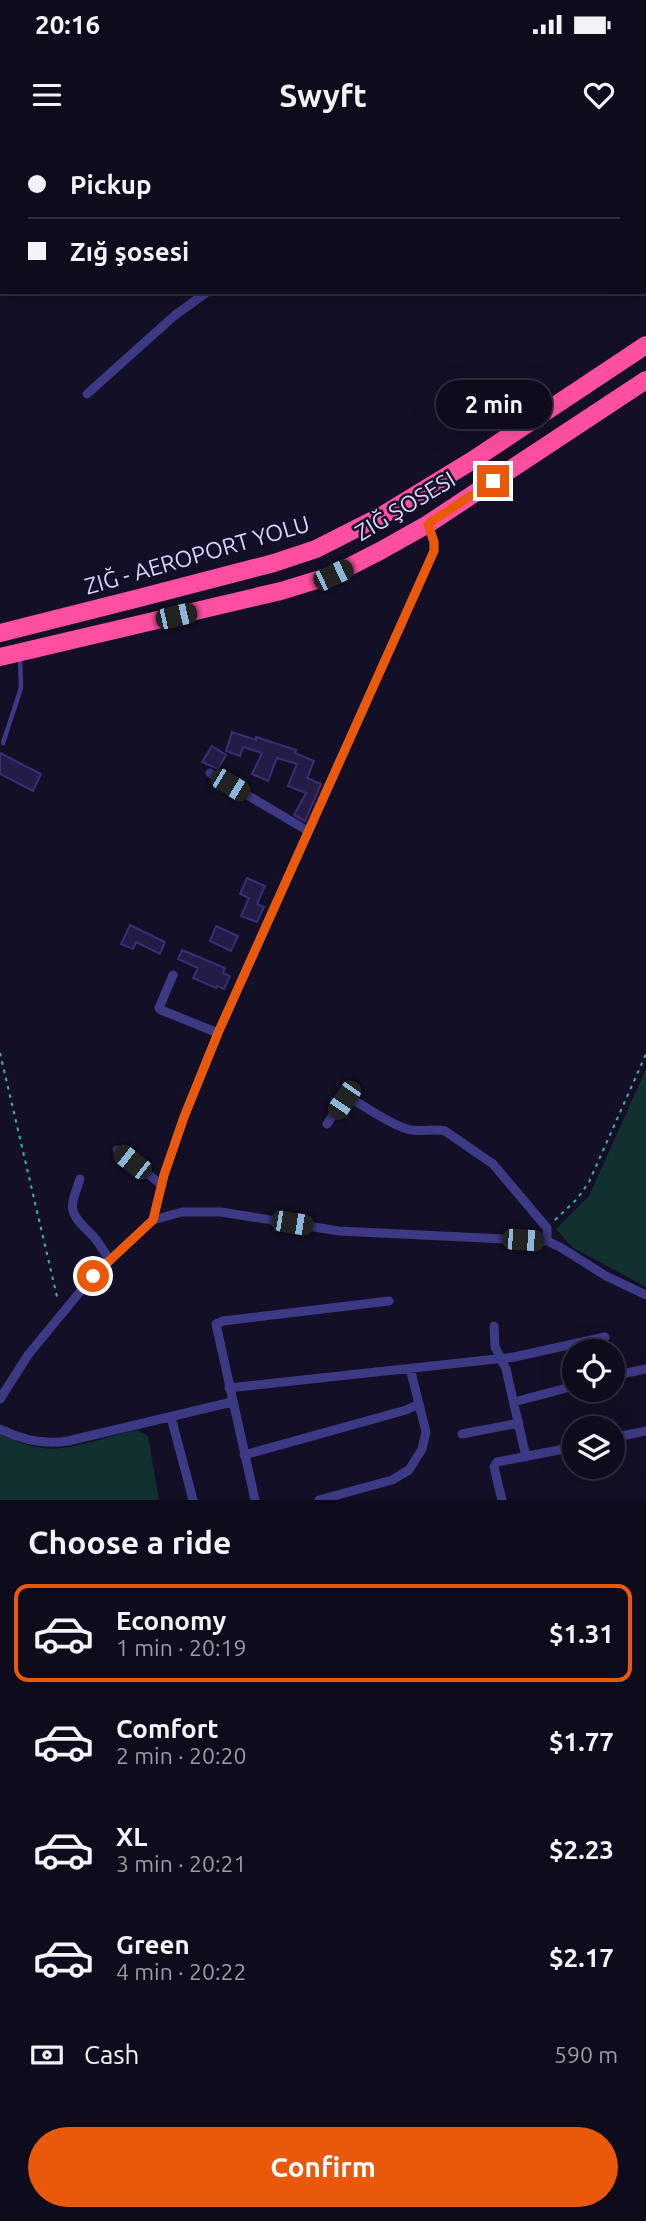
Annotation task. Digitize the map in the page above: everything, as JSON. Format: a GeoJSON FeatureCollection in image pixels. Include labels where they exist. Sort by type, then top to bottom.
{"type":"FeatureCollection","features":[{"type":"Feature","properties":{"kind":"highway"},"geometry":{"type":"LineString","coordinates":[[0,633],[153,595],[316,550],[383,515],[473,460],[646,345]]}},
{"type":"Feature","properties":{"kind":"highway"},"geometry":{"type":"LineString","coordinates":[[0,657],[281,591],[333,575],[428,524],[646,380]]}},
{"type":"Feature","properties":{"kind":"street"},"geometry":{"type":"LineString","coordinates":[[87,394],[174,316],[204,294]]}},
{"type":"Feature","properties":{"kind":"street"},"geometry":{"type":"LineString","coordinates":[[153,1220],[184,1117],[218,1033],[434,551],[428,524]]}},
{"type":"Feature","properties":{"kind":"street"},"geometry":{"type":"LineString","coordinates":[[210,773],[309,831]]}},
{"type":"Feature","properties":{"kind":"street"},"geometry":{"type":"LineString","coordinates":[[173,975],[159,1008],[218,1033]]}},
{"type":"Feature","properties":{"kind":"street"},"geometry":{"type":"LineString","coordinates":[[327,1124],[344,1100],[353,1100],[406,1129],[445,1131],[493,1164],[547,1228],[547,1241]]}},
{"type":"Feature","properties":{"kind":"street"},"geometry":{"type":"LineString","coordinates":[[117,1150],[162,1185]]}},
{"type":"Feature","properties":{"kind":"street"},"geometry":{"type":"LineString","coordinates":[[80,1179],[72,1202],[74,1215],[110,1260]]}},
{"type":"Feature","properties":{"kind":"street"},"geometry":{"type":"LineString","coordinates":[[0,1399],[28,1355],[93,1276],[153,1220],[182,1212],[221,1212],[339,1231],[547,1241],[606,1276],[646,1295]]}},
{"type":"Feature","properties":{"kind":"street"},"geometry":{"type":"LineString","coordinates":[[255,1500],[216,1324],[389,1301]]}},
{"type":"Feature","properties":{"kind":"street"},"geometry":{"type":"LineString","coordinates":[[494,1326],[495,1347],[502,1358],[526,1457]]}},
{"type":"Feature","properties":{"kind":"street"},"geometry":{"type":"LineString","coordinates":[[229,1388],[502,1358],[605,1337]]}},
{"type":"Feature","properties":{"kind":"street"},"geometry":{"type":"LineString","coordinates":[[319,1500],[392,1480],[409,1470],[422,1449],[426,1432],[410,1368]]}},
{"type":"Feature","properties":{"kind":"street"},"geometry":{"type":"LineString","coordinates":[[625,1373],[646,1369]]}},
{"type":"Feature","properties":{"kind":"street"},"geometry":{"type":"LineString","coordinates":[[514,1402],[562,1389]]}},
{"type":"Feature","properties":{"kind":"street"},"geometry":{"type":"LineString","coordinates":[[0,1429],[14,1436],[50,1444],[232,1402]]}},
{"type":"Feature","properties":{"kind":"street"},"geometry":{"type":"LineString","coordinates":[[244,1455],[406,1410],[418,1404]]}},
{"type":"Feature","properties":{"kind":"street"},"geometry":{"type":"LineString","coordinates":[[170,1417],[193,1500]]}},
{"type":"Feature","properties":{"kind":"street"},"geometry":{"type":"LineString","coordinates":[[462,1434],[519,1423]]}},
{"type":"Feature","properties":{"kind":"street"},"geometry":{"type":"LineString","coordinates":[[625,1435],[646,1431]]}},
{"type":"Feature","properties":{"kind":"street"},"geometry":{"type":"LineString","coordinates":[[502,1500],[494,1467],[497,1462],[562,1450]]}},
{"type":"Feature","properties":{"kind":"lane"},"geometry":{"type":"LineString","coordinates":[[3,743],[22,681],[20,654]]}},
{"type":"Feature","properties":{"kind":"path"},"geometry":{"type":"LineString","coordinates":[[0,1053],[61,1314]]}},
{"type":"Feature","properties":{"kind":"path"},"geometry":{"type":"LineString","coordinates":[[547,1228],[577,1199],[589,1182],[646,1054]]}},
{"type":"Feature","properties":{"kind":"green space"},"geometry":{"type":"Polygon","coordinates":[[[646,1069],[646,1287],[572,1247],[556,1229],[589,1196],[646,1069]]]}},
{"type":"Feature","properties":{"kind":"green space"},"geometry":{"type":"Polygon","coordinates":[[[137,1430],[148,1436],[159,1500],[0,1500],[0,1434],[26,1445],[53,1449],[137,1430]]]}},
{"type":"Feature","properties":{"kind":"building"},"geometry":{"type":"Polygon","coordinates":[[[232,732],[296,750],[295,753],[314,761],[307,778],[321,784],[305,821],[294,815],[306,793],[288,786],[297,764],[277,758],[268,781],[252,774],[262,753],[243,747],[240,756],[226,751],[232,732]]]}},
{"type":"Feature","properties":{"kind":"building"},"geometry":{"type":"Polygon","coordinates":[[[212,746],[226,755],[218,769],[202,762],[212,746]]]}},
{"type":"Feature","properties":{"kind":"building"},"geometry":{"type":"Polygon","coordinates":[[[0,753],[41,774],[33,791],[0,774],[0,753]]]}},
{"type":"Feature","properties":{"kind":"building"},"geometry":{"type":"Polygon","coordinates":[[[247,878],[265,886],[257,904],[264,907],[257,922],[241,916],[249,898],[240,894],[247,878]]]}},
{"type":"Feature","properties":{"kind":"building"},"geometry":{"type":"Polygon","coordinates":[[[130,925],[165,942],[160,954],[136,942],[133,949],[121,944],[130,925]]]}},
{"type":"Feature","properties":{"kind":"building"},"geometry":{"type":"Polygon","coordinates":[[[216,926],[238,936],[231,951],[210,941],[216,926]]]}},
{"type":"Feature","properties":{"kind":"building"},"geometry":{"type":"Polygon","coordinates":[[[182,950],[225,968],[223,973],[230,976],[224,989],[193,978],[198,968],[178,959],[182,950]]]}},
{"type":"Feature","properties":{"kind":"route"},"geometry":{"type":"LineString","coordinates":[[93,1276],[153,1220],[164,1175],[184,1117],[218,1033],[434,551],[428,524],[493,481]]}}]}
